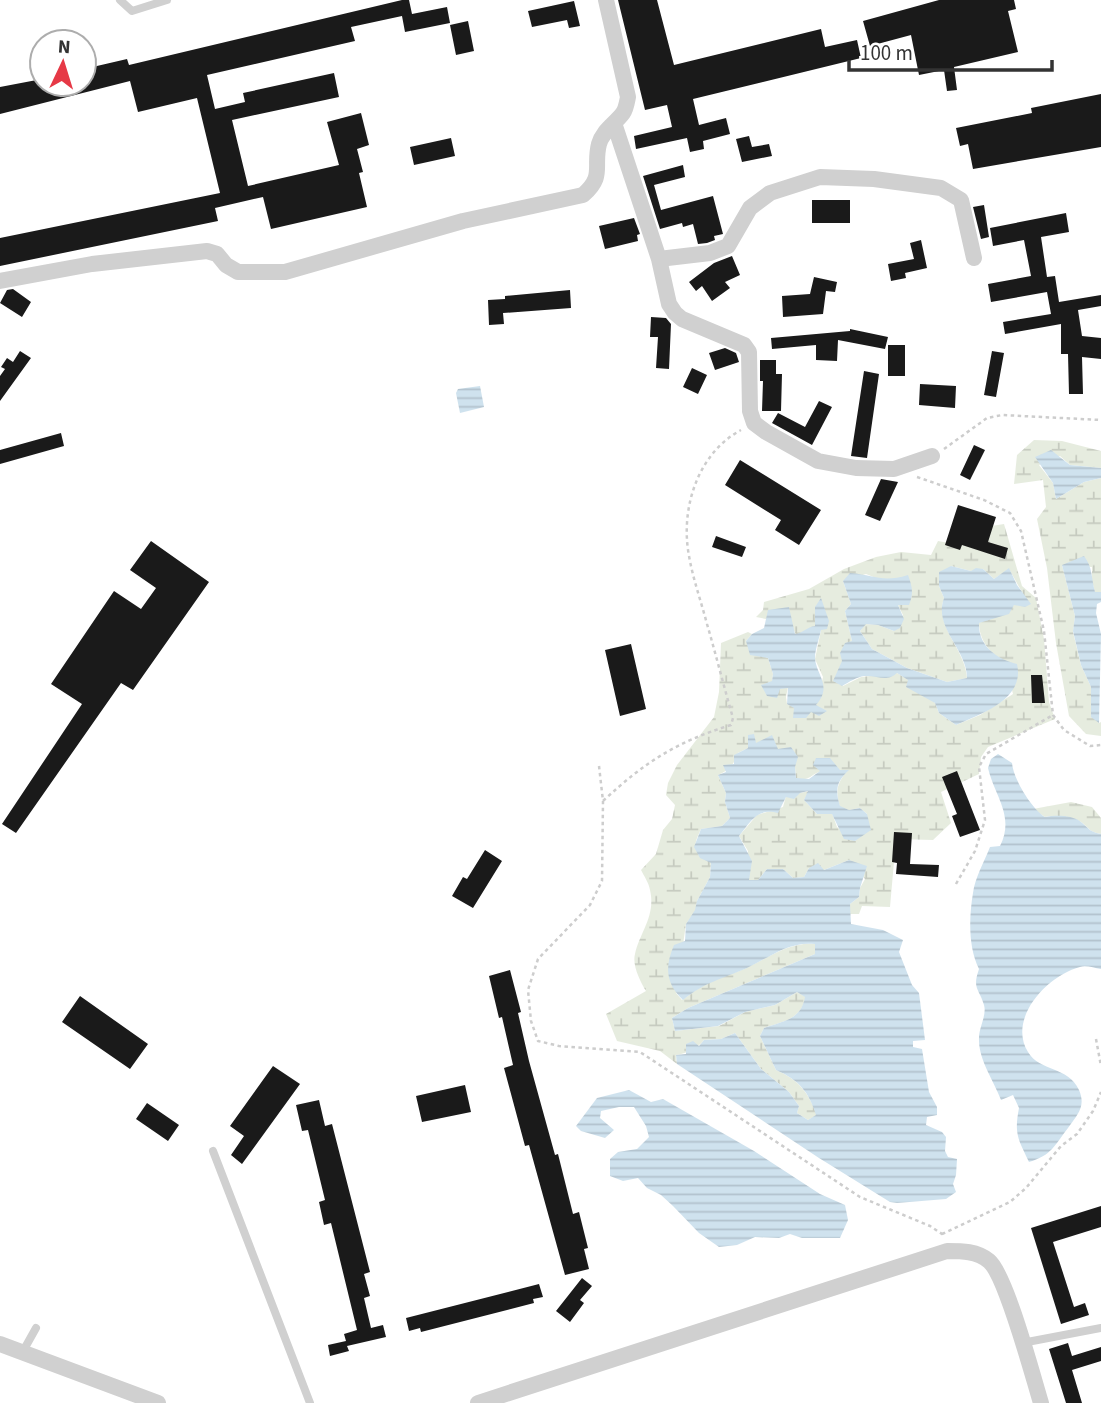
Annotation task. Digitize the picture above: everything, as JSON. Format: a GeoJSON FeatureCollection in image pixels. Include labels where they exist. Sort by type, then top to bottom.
{"type":"FeatureCollection","features":[{"type":"Feature","properties":{"kind":"street"},"geometry":{"type":"LineString","coordinates":[[0,281],[92,264],[207,251],[217,254],[226,265],[238,272],[285,272],[463,221],[583,195],[593,186],[598,173],[598,145],[604,133],[625,112],[628,97],[606,0]]}},
{"type":"Feature","properties":{"kind":"street"},"geometry":{"type":"LineString","coordinates":[[614,123],[659,259],[669,304],[674,313],[682,319],[744,345],[749,352],[750,411],[754,423],[818,461],[856,468],[894,469],[932,456]]}},
{"type":"Feature","properties":{"kind":"street"},"geometry":{"type":"LineString","coordinates":[[659,259],[710,253],[728,246],[750,208],[770,193],[820,177],[874,179],[940,188],[961,200],[974,258]]}},
{"type":"Feature","properties":{"kind":"street"},"geometry":{"type":"LineString","coordinates":[[478,1403],[947,1251],[970,1252],[990,1261],[1003,1284],[1041,1403]]}},
{"type":"Feature","properties":{"kind":"street"},"geometry":{"type":"LineString","coordinates":[[0,1344],[158,1403]]}},
{"type":"Feature","properties":{"kind":"lane"},"geometry":{"type":"LineString","coordinates":[[120,0],[132,11],[167,0]]}},
{"type":"Feature","properties":{"kind":"lane"},"geometry":{"type":"LineString","coordinates":[[213,1151],[310,1403]]}},
{"type":"Feature","properties":{"kind":"lane"},"geometry":{"type":"LineString","coordinates":[[22,1353],[36,1328]]}},
{"type":"Feature","properties":{"kind":"lane"},"geometry":{"type":"LineString","coordinates":[[1022,1343],[1101,1328]]}},
{"type":"Feature","properties":{"kind":"path"},"geometry":{"type":"LineString","coordinates":[[932,456],[987,418],[1002,415],[1101,420]]}},
{"type":"Feature","properties":{"kind":"path"},"geometry":{"type":"LineString","coordinates":[[603,801],[637,770],[660,754],[731,725],[733,718],[688,555],[686,521],[694,488],[713,450],[727,437],[754,423]]}},
{"type":"Feature","properties":{"kind":"path"},"geometry":{"type":"LineString","coordinates":[[894,469],[984,500],[1010,513],[1021,531],[1044,631],[1054,715],[1064,730],[1090,746],[1101,745]]}},
{"type":"Feature","properties":{"kind":"path"},"geometry":{"type":"LineString","coordinates":[[956,884],[975,851],[985,820],[979,767],[986,754],[1054,715]]}},
{"type":"Feature","properties":{"kind":"path"},"geometry":{"type":"LineString","coordinates":[[599,766],[603,801],[602,881],[590,905],[538,959],[528,990],[531,1021],[538,1041],[559,1046],[640,1052],[860,1197],[930,1226],[942,1234],[947,1251]]}},
{"type":"Feature","properties":{"kind":"path"},"geometry":{"type":"LineString","coordinates":[[1096,1039],[1101,1066]]}},
{"type":"Feature","properties":{"kind":"path"},"geometry":{"type":"LineString","coordinates":[[942,1234],[1010,1202],[1026,1188],[1061,1146],[1077,1135],[1093,1111],[1101,1092]]}},
{"type":"Feature","properties":{"kind":"green space"},"geometry":{"type":"Polygon","coordinates":[[[1034,440],[1062,441],[1101,451],[1101,468],[1070,465],[1060,456],[1039,465],[1053,483],[1056,499],[1084,482],[1101,478],[1101,592],[1095,592],[1092,567],[1062,565],[1075,616],[1073,632],[1081,665],[1091,687],[1091,702],[1099,723],[1101,722],[1101,736],[1086,734],[1069,716],[1037,519],[1046,507],[1043,480],[1014,484],[1017,455],[1034,440]]]}},
{"type":"Feature","properties":{"kind":"green space"},"geometry":{"type":"Polygon","coordinates":[[[1004,524],[1022,586],[1036,598],[1044,639],[1049,702],[1055,719],[988,747],[981,757],[979,774],[941,792],[951,823],[933,840],[896,839],[890,907],[862,906],[859,914],[849,914],[850,904],[859,897],[865,879],[849,860],[824,870],[809,868],[804,877],[793,878],[783,869],[767,869],[758,880],[748,881],[748,851],[739,836],[757,815],[783,807],[786,796],[809,791],[804,800],[817,814],[832,813],[837,827],[855,841],[861,835],[867,814],[860,808],[849,810],[840,807],[838,801],[838,787],[848,770],[826,770],[807,779],[800,779],[796,778],[795,767],[778,749],[748,748],[738,753],[731,766],[718,775],[726,793],[725,802],[730,818],[722,826],[701,829],[696,841],[698,852],[711,862],[710,877],[697,901],[696,910],[686,924],[676,993],[682,1000],[711,981],[790,947],[815,944],[815,954],[688,1008],[672,1018],[675,1031],[719,1026],[745,1012],[775,1005],[797,992],[806,997],[800,1011],[784,1021],[764,1028],[760,1036],[776,1070],[802,1088],[817,1115],[808,1120],[797,1113],[799,1106],[789,1092],[761,1069],[735,1033],[721,1039],[704,1040],[692,1050],[676,1055],[677,1064],[660,1051],[617,1041],[606,1014],[646,991],[637,973],[634,958],[651,908],[649,887],[641,870],[656,854],[663,830],[672,819],[675,805],[666,795],[668,783],[677,765],[714,717],[719,692],[721,643],[748,632],[752,634],[746,641],[760,655],[768,658],[773,674],[772,681],[780,689],[788,687],[787,704],[811,712],[816,706],[823,677],[815,659],[821,630],[815,607],[815,626],[796,635],[791,624],[756,617],[763,610],[764,602],[809,589],[844,569],[876,557],[901,552],[931,555],[938,541],[954,544],[966,530],[1004,524]],[[951,566],[939,586],[944,598],[943,618],[962,658],[967,678],[947,682],[907,668],[872,649],[860,631],[865,624],[894,631],[903,615],[898,605],[896,579],[881,580],[866,574],[843,581],[851,604],[845,611],[852,641],[834,681],[843,686],[861,677],[897,673],[909,680],[935,703],[939,713],[956,725],[980,715],[1013,694],[1005,661],[986,646],[979,623],[1014,605],[1023,594],[1009,569],[994,579],[983,569],[971,571],[951,566]]]}},
{"type":"Feature","properties":{"kind":"green space"},"geometry":{"type":"Polygon","coordinates":[[[1071,802],[1092,807],[1101,818],[1101,834],[1091,831],[1077,820],[1063,816],[1045,817],[1033,809],[1071,802]]]}},
{"type":"Feature","properties":{"kind":"water"},"geometry":{"type":"Polygon","coordinates":[[[480,386],[484,407],[460,413],[456,393],[458,389],[480,386]]]}},
{"type":"Feature","properties":{"kind":"water"},"geometry":{"type":"Polygon","coordinates":[[[1051,450],[1070,465],[1101,468],[1101,478],[1084,482],[1056,499],[1053,483],[1035,457],[1051,450]]]}},
{"type":"Feature","properties":{"kind":"water"},"geometry":{"type":"Polygon","coordinates":[[[1084,556],[1095,592],[1101,592],[1101,602],[1097,604],[1096,613],[1101,634],[1099,723],[1091,717],[1091,687],[1081,665],[1073,631],[1075,616],[1062,565],[1084,556]]]}},
{"type":"Feature","properties":{"kind":"water"},"geometry":{"type":"Polygon","coordinates":[[[951,566],[971,571],[976,568],[983,569],[994,579],[1009,568],[1031,604],[1025,607],[1014,605],[1009,614],[979,623],[985,645],[1002,659],[1017,664],[1015,687],[1008,696],[989,710],[956,725],[939,713],[935,703],[906,687],[908,680],[897,673],[885,678],[861,677],[842,686],[833,681],[842,661],[840,653],[845,643],[852,641],[845,611],[851,604],[843,581],[850,573],[885,578],[908,575],[911,583],[909,605],[898,605],[904,619],[900,628],[894,631],[866,624],[860,631],[872,649],[907,668],[947,682],[967,678],[962,657],[943,619],[944,598],[939,586],[939,572],[951,566]]]}},
{"type":"Feature","properties":{"kind":"water"},"geometry":{"type":"Polygon","coordinates":[[[821,598],[829,621],[827,629],[821,630],[815,658],[823,686],[821,698],[816,705],[827,711],[819,716],[811,712],[806,718],[793,718],[794,708],[787,704],[788,688],[780,689],[777,698],[767,696],[761,685],[772,681],[773,674],[768,658],[750,655],[746,641],[752,634],[764,628],[768,610],[789,607],[795,634],[815,626],[815,607],[821,598]]]}},
{"type":"Feature","properties":{"kind":"water"},"geometry":{"type":"Polygon","coordinates":[[[754,734],[756,743],[772,735],[778,749],[791,747],[798,757],[796,778],[809,779],[820,771],[813,765],[816,758],[830,758],[840,770],[849,770],[838,786],[840,806],[849,810],[860,808],[867,814],[871,830],[855,841],[844,839],[832,814],[817,814],[804,800],[808,791],[800,793],[794,799],[786,797],[778,813],[760,814],[739,836],[752,861],[749,880],[758,880],[767,869],[783,869],[793,878],[804,877],[809,868],[818,863],[824,870],[849,860],[867,866],[859,897],[850,904],[851,924],[883,930],[903,940],[899,952],[912,985],[919,993],[925,1040],[913,1041],[913,1047],[922,1049],[929,1092],[937,1107],[937,1115],[927,1117],[926,1125],[942,1132],[946,1137],[945,1151],[948,1157],[957,1159],[953,1184],[956,1192],[946,1199],[890,1202],[677,1064],[676,1055],[686,1054],[686,1044],[693,1041],[699,1046],[704,1040],[721,1039],[735,1033],[761,1069],[789,1092],[799,1106],[797,1113],[808,1120],[816,1115],[802,1088],[776,1070],[760,1036],[764,1028],[784,1021],[800,1011],[805,997],[797,992],[775,1005],[745,1012],[718,1026],[675,1031],[672,1018],[688,1008],[815,954],[815,944],[788,947],[706,985],[683,1000],[677,994],[668,974],[674,945],[685,941],[686,924],[710,877],[711,863],[700,858],[694,847],[701,829],[722,826],[730,818],[725,802],[726,793],[718,775],[726,772],[723,765],[734,764],[734,755],[748,748],[748,735],[754,734]]]}},
{"type":"Feature","properties":{"kind":"water"},"geometry":{"type":"Polygon","coordinates":[[[998,754],[1012,763],[1024,792],[1045,817],[1073,818],[1091,831],[1101,834],[1101,969],[1082,966],[1055,979],[1034,1000],[1023,1026],[1023,1039],[1028,1052],[1039,1063],[1074,1082],[1082,1101],[1075,1118],[1052,1149],[1029,1162],[1018,1136],[1019,1108],[1013,1095],[1001,1100],[981,1054],[979,1038],[985,1009],[976,985],[979,969],[970,932],[974,887],[990,847],[1000,846],[1004,835],[1005,816],[988,768],[991,759],[998,754]]]}},
{"type":"Feature","properties":{"kind":"water"},"geometry":{"type":"Polygon","coordinates":[[[629,1090],[651,1102],[663,1099],[754,1151],[820,1194],[845,1205],[848,1220],[840,1238],[802,1238],[790,1234],[779,1238],[755,1237],[737,1245],[719,1247],[699,1233],[661,1195],[647,1188],[638,1178],[623,1181],[610,1176],[610,1159],[618,1152],[637,1149],[649,1137],[646,1126],[634,1107],[601,1111],[600,1118],[614,1130],[605,1138],[581,1131],[576,1126],[597,1098],[629,1090]]]}},
{"type":"Feature","properties":{"kind":"building"},"geometry":{"type":"Polygon","coordinates":[[[402,0],[409,0],[412,14],[447,7],[450,23],[405,32],[402,16],[351,27],[355,41],[207,75],[215,109],[245,102],[243,93],[334,73],[339,97],[232,120],[248,186],[339,165],[327,122],[361,113],[369,145],[357,149],[363,172],[359,173],[367,207],[271,229],[263,197],[215,208],[218,221],[0,266],[0,238],[220,193],[197,98],[138,112],[130,81],[98,89],[98,66],[127,59],[129,65],[402,0]]]}},
{"type":"Feature","properties":{"kind":"building"},"geometry":{"type":"Polygon","coordinates":[[[618,0],[657,0],[674,65],[821,29],[825,47],[857,40],[861,58],[693,99],[699,125],[726,118],[730,134],[703,141],[704,149],[690,152],[687,138],[636,149],[634,136],[672,127],[667,105],[645,110],[618,0]]]}},
{"type":"Feature","properties":{"kind":"building"},"geometry":{"type":"Polygon","coordinates":[[[939,0],[1014,0],[1016,9],[1008,11],[1018,52],[954,67],[957,90],[947,91],[944,70],[919,75],[911,35],[870,46],[863,21],[939,0]]]}},
{"type":"Feature","properties":{"kind":"building"},"geometry":{"type":"Polygon","coordinates":[[[574,1],[580,26],[569,28],[567,20],[532,27],[528,11],[574,1]]]}},
{"type":"Feature","properties":{"kind":"building"},"geometry":{"type":"Polygon","coordinates":[[[468,21],[474,51],[456,55],[450,25],[468,21]]]}},
{"type":"Feature","properties":{"kind":"building"},"geometry":{"type":"Polygon","coordinates":[[[28,82],[28,98],[63,98],[0,114],[0,87],[28,82]]]}},
{"type":"Feature","properties":{"kind":"building"},"geometry":{"type":"Polygon","coordinates":[[[1101,94],[1101,147],[973,169],[968,144],[960,146],[956,128],[1032,113],[1031,108],[1101,94]]]}},
{"type":"Feature","properties":{"kind":"building"},"geometry":{"type":"Polygon","coordinates":[[[749,136],[752,147],[769,144],[772,156],[742,162],[736,139],[749,136]]]}},
{"type":"Feature","properties":{"kind":"building"},"geometry":{"type":"Polygon","coordinates":[[[451,138],[455,156],[414,165],[410,147],[451,138]]]}},
{"type":"Feature","properties":{"kind":"building"},"geometry":{"type":"Polygon","coordinates":[[[683,165],[685,177],[654,185],[661,210],[713,196],[723,234],[714,236],[715,240],[707,243],[698,244],[693,224],[683,227],[682,223],[660,229],[643,176],[683,165]]]}},
{"type":"Feature","properties":{"kind":"building"},"geometry":{"type":"Polygon","coordinates":[[[812,200],[850,200],[850,223],[812,223],[812,200]]]}},
{"type":"Feature","properties":{"kind":"building"},"geometry":{"type":"Polygon","coordinates":[[[984,205],[989,237],[981,239],[973,207],[984,205]]]}},
{"type":"Feature","properties":{"kind":"building"},"geometry":{"type":"Polygon","coordinates":[[[1066,213],[1069,232],[1041,237],[1047,277],[1055,276],[1059,302],[1101,295],[1101,306],[1078,310],[1082,336],[1101,338],[1101,359],[1082,357],[1083,394],[1069,394],[1068,354],[1061,354],[1061,324],[1005,334],[1003,322],[1051,314],[1047,292],[991,302],[988,284],[1031,276],[1024,240],[993,246],[990,228],[1066,213]]]}},
{"type":"Feature","properties":{"kind":"building"},"geometry":{"type":"Polygon","coordinates":[[[634,218],[640,234],[637,235],[638,241],[605,249],[599,226],[634,218]]]}},
{"type":"Feature","properties":{"kind":"building"},"geometry":{"type":"Polygon","coordinates":[[[921,240],[927,268],[905,273],[906,278],[891,281],[888,264],[914,259],[910,243],[921,240]]]}},
{"type":"Feature","properties":{"kind":"building"},"geometry":{"type":"Polygon","coordinates":[[[732,256],[740,275],[725,282],[730,288],[712,301],[702,286],[696,291],[689,282],[714,263],[732,256]]]}},
{"type":"Feature","properties":{"kind":"building"},"geometry":{"type":"Polygon","coordinates":[[[814,277],[837,282],[835,292],[826,291],[823,314],[783,317],[782,296],[810,294],[814,277]]]}},
{"type":"Feature","properties":{"kind":"building"},"geometry":{"type":"Polygon","coordinates":[[[13,289],[31,302],[22,317],[0,303],[7,290],[13,289]]]}},
{"type":"Feature","properties":{"kind":"building"},"geometry":{"type":"Polygon","coordinates":[[[570,290],[571,308],[503,313],[504,324],[489,325],[488,300],[570,290]]]}},
{"type":"Feature","properties":{"kind":"building"},"geometry":{"type":"Polygon","coordinates":[[[651,317],[666,318],[671,324],[669,369],[656,368],[658,337],[650,337],[651,317]]]}},
{"type":"Feature","properties":{"kind":"building"},"geometry":{"type":"Polygon","coordinates":[[[850,329],[888,337],[885,349],[838,340],[837,361],[816,360],[816,345],[772,349],[771,338],[850,329]]]}},
{"type":"Feature","properties":{"kind":"building"},"geometry":{"type":"Polygon","coordinates":[[[888,345],[905,345],[905,376],[888,376],[888,345]]]}},
{"type":"Feature","properties":{"kind":"building"},"geometry":{"type":"Polygon","coordinates":[[[725,348],[736,353],[739,362],[715,370],[709,353],[725,348]]]}},
{"type":"Feature","properties":{"kind":"building"},"geometry":{"type":"Polygon","coordinates":[[[20,351],[31,358],[0,401],[0,376],[5,369],[1,367],[7,358],[13,362],[20,351]]]}},
{"type":"Feature","properties":{"kind":"building"},"geometry":{"type":"Polygon","coordinates":[[[992,351],[1004,353],[996,397],[984,395],[992,351]]]}},
{"type":"Feature","properties":{"kind":"building"},"geometry":{"type":"Polygon","coordinates":[[[760,360],[776,360],[776,374],[782,374],[781,411],[762,411],[763,381],[760,381],[760,360]]]}},
{"type":"Feature","properties":{"kind":"building"},"geometry":{"type":"Polygon","coordinates":[[[692,368],[707,375],[698,394],[683,387],[692,368]]]}},
{"type":"Feature","properties":{"kind":"building"},"geometry":{"type":"Polygon","coordinates":[[[864,371],[879,374],[867,458],[851,456],[864,371]]]}},
{"type":"Feature","properties":{"kind":"building"},"geometry":{"type":"Polygon","coordinates":[[[920,384],[956,386],[955,408],[919,405],[920,384]]]}},
{"type":"Feature","properties":{"kind":"building"},"geometry":{"type":"Polygon","coordinates":[[[819,401],[832,407],[812,445],[772,423],[778,413],[805,427],[819,401]]]}},
{"type":"Feature","properties":{"kind":"building"},"geometry":{"type":"Polygon","coordinates":[[[61,433],[64,446],[0,464],[0,450],[61,433]]]}},
{"type":"Feature","properties":{"kind":"building"},"geometry":{"type":"Polygon","coordinates":[[[974,445],[985,450],[970,480],[960,475],[974,445]]]}},
{"type":"Feature","properties":{"kind":"building"},"geometry":{"type":"Polygon","coordinates":[[[740,460],[821,510],[799,545],[775,530],[781,520],[725,485],[740,460]]]}},
{"type":"Feature","properties":{"kind":"building"},"geometry":{"type":"Polygon","coordinates":[[[881,479],[898,482],[880,521],[865,515],[881,479]]]}},
{"type":"Feature","properties":{"kind":"building"},"geometry":{"type":"Polygon","coordinates":[[[958,505],[996,517],[988,542],[1008,548],[1005,559],[962,545],[960,550],[945,545],[958,505]]]}},
{"type":"Feature","properties":{"kind":"building"},"geometry":{"type":"Polygon","coordinates":[[[716,536],[746,547],[742,557],[712,547],[716,536]]]}},
{"type":"Feature","properties":{"kind":"building"},"geometry":{"type":"Polygon","coordinates":[[[151,541],[209,582],[133,690],[121,683],[16,833],[2,824],[82,704],[51,684],[114,591],[141,609],[156,588],[130,570],[151,541]]]}},
{"type":"Feature","properties":{"kind":"building"},"geometry":{"type":"Polygon","coordinates":[[[631,644],[646,709],[620,716],[605,650],[631,644]]]}},
{"type":"Feature","properties":{"kind":"building"},"geometry":{"type":"Polygon","coordinates":[[[1031,675],[1042,675],[1045,703],[1032,703],[1031,675]]]}},
{"type":"Feature","properties":{"kind":"building"},"geometry":{"type":"Polygon","coordinates":[[[957,771],[980,830],[960,837],[952,816],[957,814],[942,777],[957,771]]]}},
{"type":"Feature","properties":{"kind":"building"},"geometry":{"type":"Polygon","coordinates":[[[894,832],[912,833],[910,864],[939,865],[938,877],[896,874],[897,863],[892,862],[894,832]]]}},
{"type":"Feature","properties":{"kind":"building"},"geometry":{"type":"Polygon","coordinates":[[[485,850],[502,861],[473,908],[452,896],[463,877],[467,879],[485,850]]]}},
{"type":"Feature","properties":{"kind":"building"},"geometry":{"type":"Polygon","coordinates":[[[510,970],[521,1012],[518,1013],[529,1061],[555,1155],[558,1154],[573,1214],[579,1212],[588,1248],[584,1249],[589,1269],[565,1275],[529,1145],[525,1146],[504,1068],[513,1065],[489,976],[510,970]]]}},
{"type":"Feature","properties":{"kind":"building"},"geometry":{"type":"Polygon","coordinates":[[[80,996],[148,1044],[130,1069],[62,1022],[80,996]]]}},
{"type":"Feature","properties":{"kind":"building"},"geometry":{"type":"Polygon","coordinates":[[[273,1066],[300,1084],[242,1164],[231,1155],[244,1136],[230,1126],[273,1066]]]}},
{"type":"Feature","properties":{"kind":"building"},"geometry":{"type":"Polygon","coordinates":[[[465,1085],[471,1112],[422,1122],[416,1096],[465,1085]]]}},
{"type":"Feature","properties":{"kind":"building"},"geometry":{"type":"Polygon","coordinates":[[[319,1100],[325,1126],[332,1124],[370,1272],[364,1274],[370,1296],[364,1298],[371,1328],[383,1325],[386,1337],[347,1346],[349,1351],[330,1356],[328,1345],[346,1341],[344,1334],[357,1330],[331,1223],[324,1225],[319,1202],[325,1200],[308,1130],[302,1131],[296,1105],[319,1100]]]}},
{"type":"Feature","properties":{"kind":"building"},"geometry":{"type":"Polygon","coordinates":[[[147,1103],[179,1125],[168,1141],[136,1119],[147,1103]]]}},
{"type":"Feature","properties":{"kind":"building"},"geometry":{"type":"Polygon","coordinates":[[[1101,1206],[1101,1227],[1053,1242],[1074,1307],[1085,1303],[1089,1315],[1061,1324],[1031,1228],[1101,1206]]]}},
{"type":"Feature","properties":{"kind":"building"},"geometry":{"type":"Polygon","coordinates":[[[582,1278],[592,1286],[580,1300],[584,1303],[570,1322],[556,1311],[582,1278]]]}},
{"type":"Feature","properties":{"kind":"building"},"geometry":{"type":"Polygon","coordinates":[[[539,1284],[543,1297],[533,1299],[534,1303],[421,1332],[420,1328],[409,1331],[406,1318],[539,1284]]]}},
{"type":"Feature","properties":{"kind":"building"},"geometry":{"type":"Polygon","coordinates":[[[1068,1343],[1072,1356],[1101,1347],[1101,1361],[1072,1370],[1082,1403],[1066,1403],[1049,1349],[1068,1343]]]}}]}
